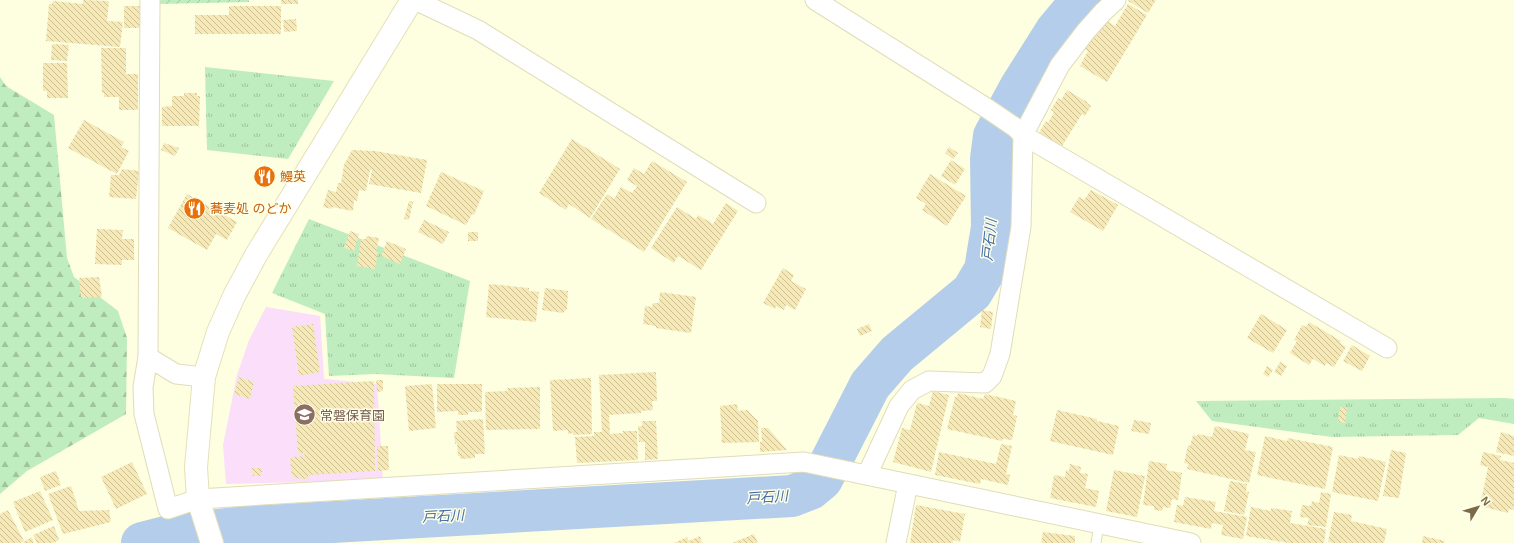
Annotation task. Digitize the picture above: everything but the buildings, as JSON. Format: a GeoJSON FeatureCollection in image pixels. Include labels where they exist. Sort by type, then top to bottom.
{"type":"FeatureCollection","features":[{"type":"Feature","properties":{"kind":"street"},"geometry":{"type":"LineString","coordinates":[[150,0],[148,357],[143,387],[144,414],[168,509],[199,505],[804,462],[1191,543]]}},
{"type":"Feature","properties":{"kind":"street"},"geometry":{"type":"LineString","coordinates":[[212,543],[199,505],[196,467],[204,377],[221,324],[256,255],[412,0]]}},
{"type":"Feature","properties":{"kind":"street"},"geometry":{"type":"LineString","coordinates":[[415,0],[478,30],[756,204]]}},
{"type":"Feature","properties":{"kind":"street"},"geometry":{"type":"LineString","coordinates":[[815,0],[988,109],[1020,131],[1387,348]]}},
{"type":"Feature","properties":{"kind":"street"},"geometry":{"type":"LineString","coordinates":[[862,474],[899,406],[912,390],[929,381],[985,383],[992,376],[1000,354],[1021,227],[1020,131],[1060,65],[1086,30],[1102,12],[1116,0]]}},
{"type":"Feature","properties":{"kind":"street"},"geometry":{"type":"LineString","coordinates":[[148,357],[176,374],[204,377]]}},
{"type":"Feature","properties":{"kind":"street"},"geometry":{"type":"LineString","coordinates":[[896,543],[908,484]]}},
{"type":"Feature","properties":{"kind":"lane"},"geometry":{"type":"LineString","coordinates":[[1096,543],[1099,524]]}},
{"type":"Feature","properties":{"kind":"shaded area","name":"常磐保育園"},"geometry":{"type":"Polygon","coordinates":[[[266,307],[320,316],[324,379],[377,384],[383,480],[226,484],[223,445],[237,375],[249,340],[266,307]]]}},
{"type":"Feature","properties":{"kind":"green space"},"geometry":{"type":"Polygon","coordinates":[[[159,0],[249,0],[249,2],[159,4],[159,0]]]}},
{"type":"Feature","properties":{"kind":"green space"},"geometry":{"type":"Polygon","coordinates":[[[205,67],[334,81],[288,159],[207,150],[205,67]]]}},
{"type":"Feature","properties":{"kind":"green space"},"geometry":{"type":"Polygon","coordinates":[[[0,77],[6,86],[54,115],[67,258],[74,277],[118,311],[127,338],[126,414],[27,471],[0,494],[0,77]]]}},
{"type":"Feature","properties":{"kind":"green space"},"geometry":{"type":"Polygon","coordinates":[[[309,219],[470,281],[454,378],[375,374],[329,376],[325,314],[272,293],[309,219]]]}},
{"type":"Feature","properties":{"kind":"green space"},"geometry":{"type":"Polygon","coordinates":[[[1514,399],[1514,424],[1479,418],[1458,435],[1332,437],[1212,421],[1196,401],[1514,399]]]}},
{"type":"Feature","properties":{"kind":"waterway","name":"戸石川"},"geometry":{"type":"LineString","coordinates":[[142,543],[173,535],[244,527],[792,496],[810,489],[822,479],[870,385],[897,354],[972,292],[985,270],[992,227],[991,159],[994,136],[1020,88],[1056,31],[1082,0]]}},
{"type":"Feature","properties":{"kind":"place","name":"鰻英"},"geometry":{"type":"Point","coordinates":[265,176]}},
{"type":"Feature","properties":{"kind":"place","name":"蕎麦処 のどか"},"geometry":{"type":"Point","coordinates":[195,208]}},
{"type":"Feature","properties":{"kind":"place","name":"常磐保育園"},"geometry":{"type":"Point","coordinates":[304,415]}}]}
